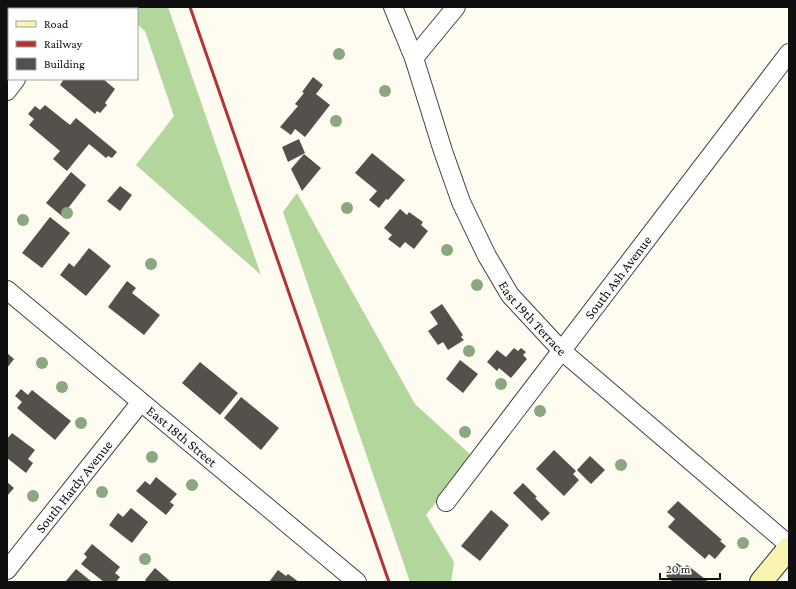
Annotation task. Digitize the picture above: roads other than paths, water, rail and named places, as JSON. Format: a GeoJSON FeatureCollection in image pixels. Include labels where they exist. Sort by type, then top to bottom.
{"type":"FeatureCollection","features":[{"type":"Feature","properties":{"kind":"street","name":"East 19th Terrace"},"geometry":{"type":"LineString","coordinates":[[393,7],[414,58],[443,151],[461,202],[487,256],[510,295],[562,351],[789,546]]}},
{"type":"Feature","properties":{"kind":"street"},"geometry":{"type":"LineString","coordinates":[[414,58],[456,7]]}},
{"type":"Feature","properties":{"kind":"street","name":"South Ash Avenue"},"geometry":{"type":"LineString","coordinates":[[446,502],[789,53]]}},
{"type":"Feature","properties":{"kind":"street"},"geometry":{"type":"LineString","coordinates":[[7,91],[15,80]]}},
{"type":"Feature","properties":{"kind":"street","name":"East 18th Street"},"geometry":{"type":"LineString","coordinates":[[7,290],[357,582]]}},
{"type":"Feature","properties":{"kind":"street","name":"South Hardy Avenue"},"geometry":{"type":"LineString","coordinates":[[7,570],[141,402]]}},
{"type":"Feature","properties":{"kind":"street"},"geometry":{"type":"LineString","coordinates":[[761,582],[789,546]]}},
{"type":"Feature","properties":{"kind":"railway"},"geometry":{"type":"LineString","coordinates":[[190,7],[389,582]]}}]}
